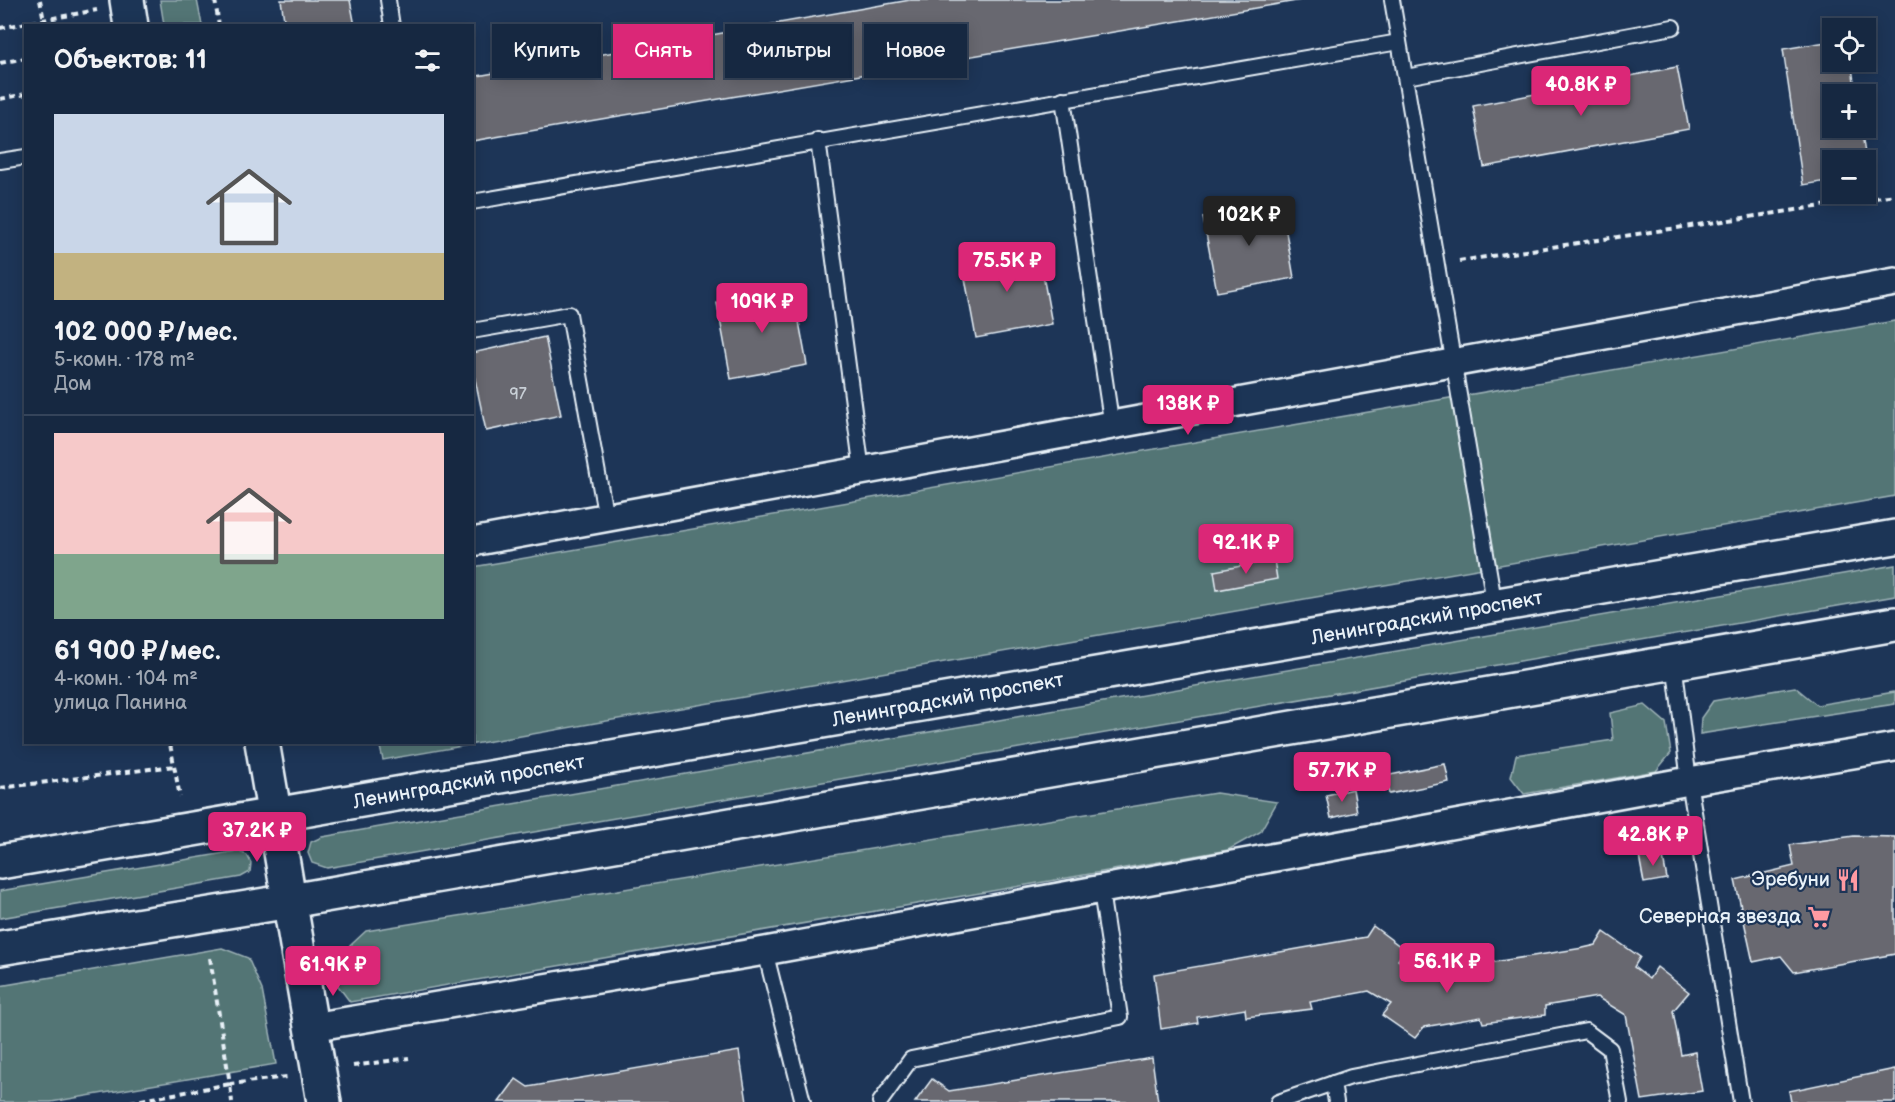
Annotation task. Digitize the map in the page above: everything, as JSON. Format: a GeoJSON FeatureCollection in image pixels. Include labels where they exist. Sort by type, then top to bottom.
{"type":"FeatureCollection","features":[{"type":"Feature","properties":{"kind":"main road"},"geometry":{"type":"LineString","coordinates":[[114,5],[130,24]]}},
{"type":"Feature","properties":{"kind":"main road","name":"Ленинградский проспект"},"geometry":{"type":"LineString","coordinates":[[0,862],[1895,537]]}},
{"type":"Feature","properties":{"kind":"main road"},"geometry":{"type":"LineString","coordinates":[[0,948],[290,901],[1895,624]]}},
{"type":"Feature","properties":{"kind":"main road"},"geometry":{"type":"LineString","coordinates":[[262,744],[324,1102]]}},
{"type":"Feature","properties":{"kind":"street"},"geometry":{"type":"LineString","coordinates":[[474,542],[1112,427],[1895,282]]}},
{"type":"Feature","properties":{"kind":"street"},"geometry":{"type":"LineString","coordinates":[[312,1027],[765,951],[1689,781],[1895,747]]}},
{"type":"Feature","properties":{"kind":"lane"},"geometry":{"type":"LineString","coordinates":[[388,0],[392,24]]}},
{"type":"Feature","properties":{"kind":"lane"},"geometry":{"type":"LineString","coordinates":[[1392,0],[1496,607]]}},
{"type":"Feature","properties":{"kind":"lane"},"geometry":{"type":"LineString","coordinates":[[1406,77],[1673,27]]}},
{"type":"Feature","properties":{"kind":"lane"},"geometry":{"type":"LineString","coordinates":[[474,202],[818,140],[1399,42]]}},
{"type":"Feature","properties":{"kind":"lane"},"geometry":{"type":"LineString","coordinates":[[1063,99],[1112,427]]}},
{"type":"Feature","properties":{"kind":"lane"},"geometry":{"type":"LineString","coordinates":[[818,140],[862,471]]}},
{"type":"Feature","properties":{"kind":"lane"},"geometry":{"type":"LineString","coordinates":[[0,161],[24,157]]}},
{"type":"Feature","properties":{"kind":"lane"},"geometry":{"type":"LineString","coordinates":[[474,331],[569,314],[606,518]]}},
{"type":"Feature","properties":{"kind":"lane"},"geometry":{"type":"LineString","coordinates":[[1674,662],[1689,781],[1741,1102]]}},
{"type":"Feature","properties":{"kind":"lane"},"geometry":{"type":"LineString","coordinates":[[880,1102],[911,1059],[1120,1017],[1101,891]]}},
{"type":"Feature","properties":{"kind":"lane"},"geometry":{"type":"LineString","coordinates":[[765,951],[802,1102]]}},
{"type":"Feature","properties":{"kind":"lane"},"geometry":{"type":"LineString","coordinates":[[1278,1102],[1351,1077],[1586,1031],[1610,1049],[1620,1102]]}},
{"type":"Feature","properties":{"kind":"lane"},"geometry":{"type":"LineString","coordinates":[[1333,1083],[1336,1102]]}},
{"type":"Feature","properties":{"kind":"path"},"geometry":{"type":"LineString","coordinates":[[40,0],[45,24]]}},
{"type":"Feature","properties":{"kind":"path"},"geometry":{"type":"LineString","coordinates":[[215,0],[219,24]]}},
{"type":"Feature","properties":{"kind":"path"},"geometry":{"type":"LineString","coordinates":[[0,28],[114,5]]}},
{"type":"Feature","properties":{"kind":"path"},"geometry":{"type":"LineString","coordinates":[[0,63],[24,58]]}},
{"type":"Feature","properties":{"kind":"path"},"geometry":{"type":"LineString","coordinates":[[0,99],[24,94]]}},
{"type":"Feature","properties":{"kind":"path"},"geometry":{"type":"LineString","coordinates":[[1438,265],[1895,195]]}},
{"type":"Feature","properties":{"kind":"path"},"geometry":{"type":"LineString","coordinates":[[170,744],[180,797]]}},
{"type":"Feature","properties":{"kind":"path"},"geometry":{"type":"LineString","coordinates":[[0,788],[174,766]]}},
{"type":"Feature","properties":{"kind":"path"},"geometry":{"type":"LineString","coordinates":[[210,958],[232,1102]]}},
{"type":"Feature","properties":{"kind":"path"},"geometry":{"type":"LineString","coordinates":[[353,1066],[409,1058]]}},
{"type":"Feature","properties":{"kind":"path"},"geometry":{"type":"LineString","coordinates":[[130,1102],[230,1084],[293,1076]]}},
{"type":"Feature","properties":{"kind":"green space"},"geometry":{"type":"Polygon","coordinates":[[[160,0],[197,0],[202,24],[164,24],[160,0]]]}},
{"type":"Feature","properties":{"kind":"green space"},"geometry":{"type":"Polygon","coordinates":[[[1895,321],[1895,496],[383,760],[379,744],[474,744],[474,567],[1895,321]]]}},
{"type":"Feature","properties":{"kind":"green space"},"geometry":{"type":"Polygon","coordinates":[[[1895,565],[1895,596],[327,868],[312,863],[308,853],[311,842],[322,837],[1895,565]]]}},
{"type":"Feature","properties":{"kind":"green space"},"geometry":{"type":"Polygon","coordinates":[[[1795,687],[1817,705],[1895,692],[1895,704],[1700,734],[1701,718],[1713,701],[1795,687]]]}},
{"type":"Feature","properties":{"kind":"green space"},"geometry":{"type":"Polygon","coordinates":[[[1645,705],[1666,723],[1671,753],[1656,771],[1524,794],[1511,777],[1516,755],[1613,740],[1610,713],[1645,705]]]}},
{"type":"Feature","properties":{"kind":"green space"},"geometry":{"type":"Polygon","coordinates":[[[1216,793],[1277,802],[1260,832],[1228,850],[350,1002],[336,983],[339,956],[366,931],[1216,793]]]}},
{"type":"Feature","properties":{"kind":"green space"},"geometry":{"type":"Polygon","coordinates":[[[237,851],[247,855],[251,863],[250,872],[241,877],[0,918],[0,891],[237,851]]]}},
{"type":"Feature","properties":{"kind":"green space"},"geometry":{"type":"Polygon","coordinates":[[[222,948],[248,958],[262,990],[276,1064],[51,1102],[0,1102],[0,986],[222,948]]]}},
{"type":"Feature","properties":{"kind":"building"},"geometry":{"type":"Polygon","coordinates":[[[281,0],[350,0],[355,24],[285,24],[281,0]]]}},
{"type":"Feature","properties":{"kind":"building"},"geometry":{"type":"Polygon","coordinates":[[[910,0],[1302,0],[967,57],[967,24],[864,24],[864,74],[852,76],[852,24],[773,24],[910,0]]]}},
{"type":"Feature","properties":{"kind":"building"},"geometry":{"type":"Polygon","coordinates":[[[725,33],[725,78],[843,78],[474,141],[474,77],[492,73],[492,78],[601,78],[601,54],[613,52],[613,78],[713,78],[713,35],[725,33]]]}},
{"type":"Feature","properties":{"kind":"building"},"geometry":{"type":"Polygon","coordinates":[[[1822,43],[1822,72],[1853,72],[1854,84],[1822,84],[1822,138],[1863,138],[1864,150],[1822,150],[1822,182],[1803,185],[1783,49],[1822,43]]]}},
{"type":"Feature","properties":{"kind":"building"},"geometry":{"type":"Polygon","coordinates":[[[1677,67],[1689,129],[1484,167],[1473,106],[1677,67]]]}},
{"type":"Feature","properties":{"kind":"building"},"geometry":{"type":"Polygon","coordinates":[[[1281,203],[1294,278],[1217,292],[1203,217],[1281,203]]]}},
{"type":"Feature","properties":{"kind":"building"},"geometry":{"type":"Polygon","coordinates":[[[1038,248],[1052,324],[976,338],[962,262],[1038,248]]]}},
{"type":"Feature","properties":{"kind":"building"},"geometry":{"type":"Polygon","coordinates":[[[793,289],[807,365],[731,379],[717,303],[793,289]]]}},
{"type":"Feature","properties":{"kind":"building"},"geometry":{"type":"Polygon","coordinates":[[[545,337],[561,415],[486,431],[474,374],[474,353],[545,337]]]}},
{"type":"Feature","properties":{"kind":"building"},"geometry":{"type":"Polygon","coordinates":[[[1274,560],[1277,579],[1217,590],[1214,571],[1274,560]]]}},
{"type":"Feature","properties":{"kind":"building"},"geometry":{"type":"Polygon","coordinates":[[[1445,764],[1449,782],[1389,794],[1385,776],[1445,764]]]}},
{"type":"Feature","properties":{"kind":"building"},"geometry":{"type":"Polygon","coordinates":[[[1353,789],[1357,812],[1331,818],[1326,795],[1353,789]]]}},
{"type":"Feature","properties":{"kind":"building","name":"Северная звезда"},"geometry":{"type":"Polygon","coordinates":[[[1854,836],[1895,837],[1895,954],[1794,972],[1781,956],[1753,962],[1735,880],[1794,866],[1790,845],[1854,836]]]}},
{"type":"Feature","properties":{"kind":"building"},"geometry":{"type":"Polygon","coordinates":[[[1662,852],[1667,879],[1644,883],[1639,856],[1662,852]]]}},
{"type":"Feature","properties":{"kind":"building"},"geometry":{"type":"Polygon","coordinates":[[[1373,926],[1405,950],[1398,960],[1418,974],[1583,948],[1596,945],[1604,932],[1640,957],[1634,967],[1649,979],[1657,967],[1689,992],[1673,1011],[1681,1055],[1695,1052],[1702,1091],[1642,1100],[1626,1015],[1597,997],[1545,1006],[1545,1015],[1483,1023],[1481,1017],[1424,1027],[1415,1038],[1382,1015],[1391,1004],[1369,991],[1310,1002],[1312,1009],[1246,1017],[1245,1009],[1197,1017],[1198,1023],[1161,1029],[1154,974],[1366,937],[1373,926]]]}},
{"type":"Feature","properties":{"kind":"building"},"geometry":{"type":"Polygon","coordinates":[[[739,1051],[747,1102],[499,1102],[516,1079],[528,1087],[739,1051]]]}},
{"type":"Feature","properties":{"kind":"building"},"geometry":{"type":"Polygon","coordinates":[[[1152,1058],[1158,1102],[915,1102],[932,1079],[949,1091],[1152,1058]]]}},
{"type":"Feature","properties":{"kind":"building"},"geometry":{"type":"Polygon","coordinates":[[[1895,1069],[1895,1102],[1791,1102],[1789,1091],[1895,1069]]]}},
{"type":"Feature","properties":{"kind":"place","name":"Эребуни"},"geometry":{"type":"Point","coordinates":[1848,880]}},
{"type":"Feature","properties":{"kind":"place","name":"Северная звезда"},"geometry":{"type":"Point","coordinates":[1819,917]}}]}
